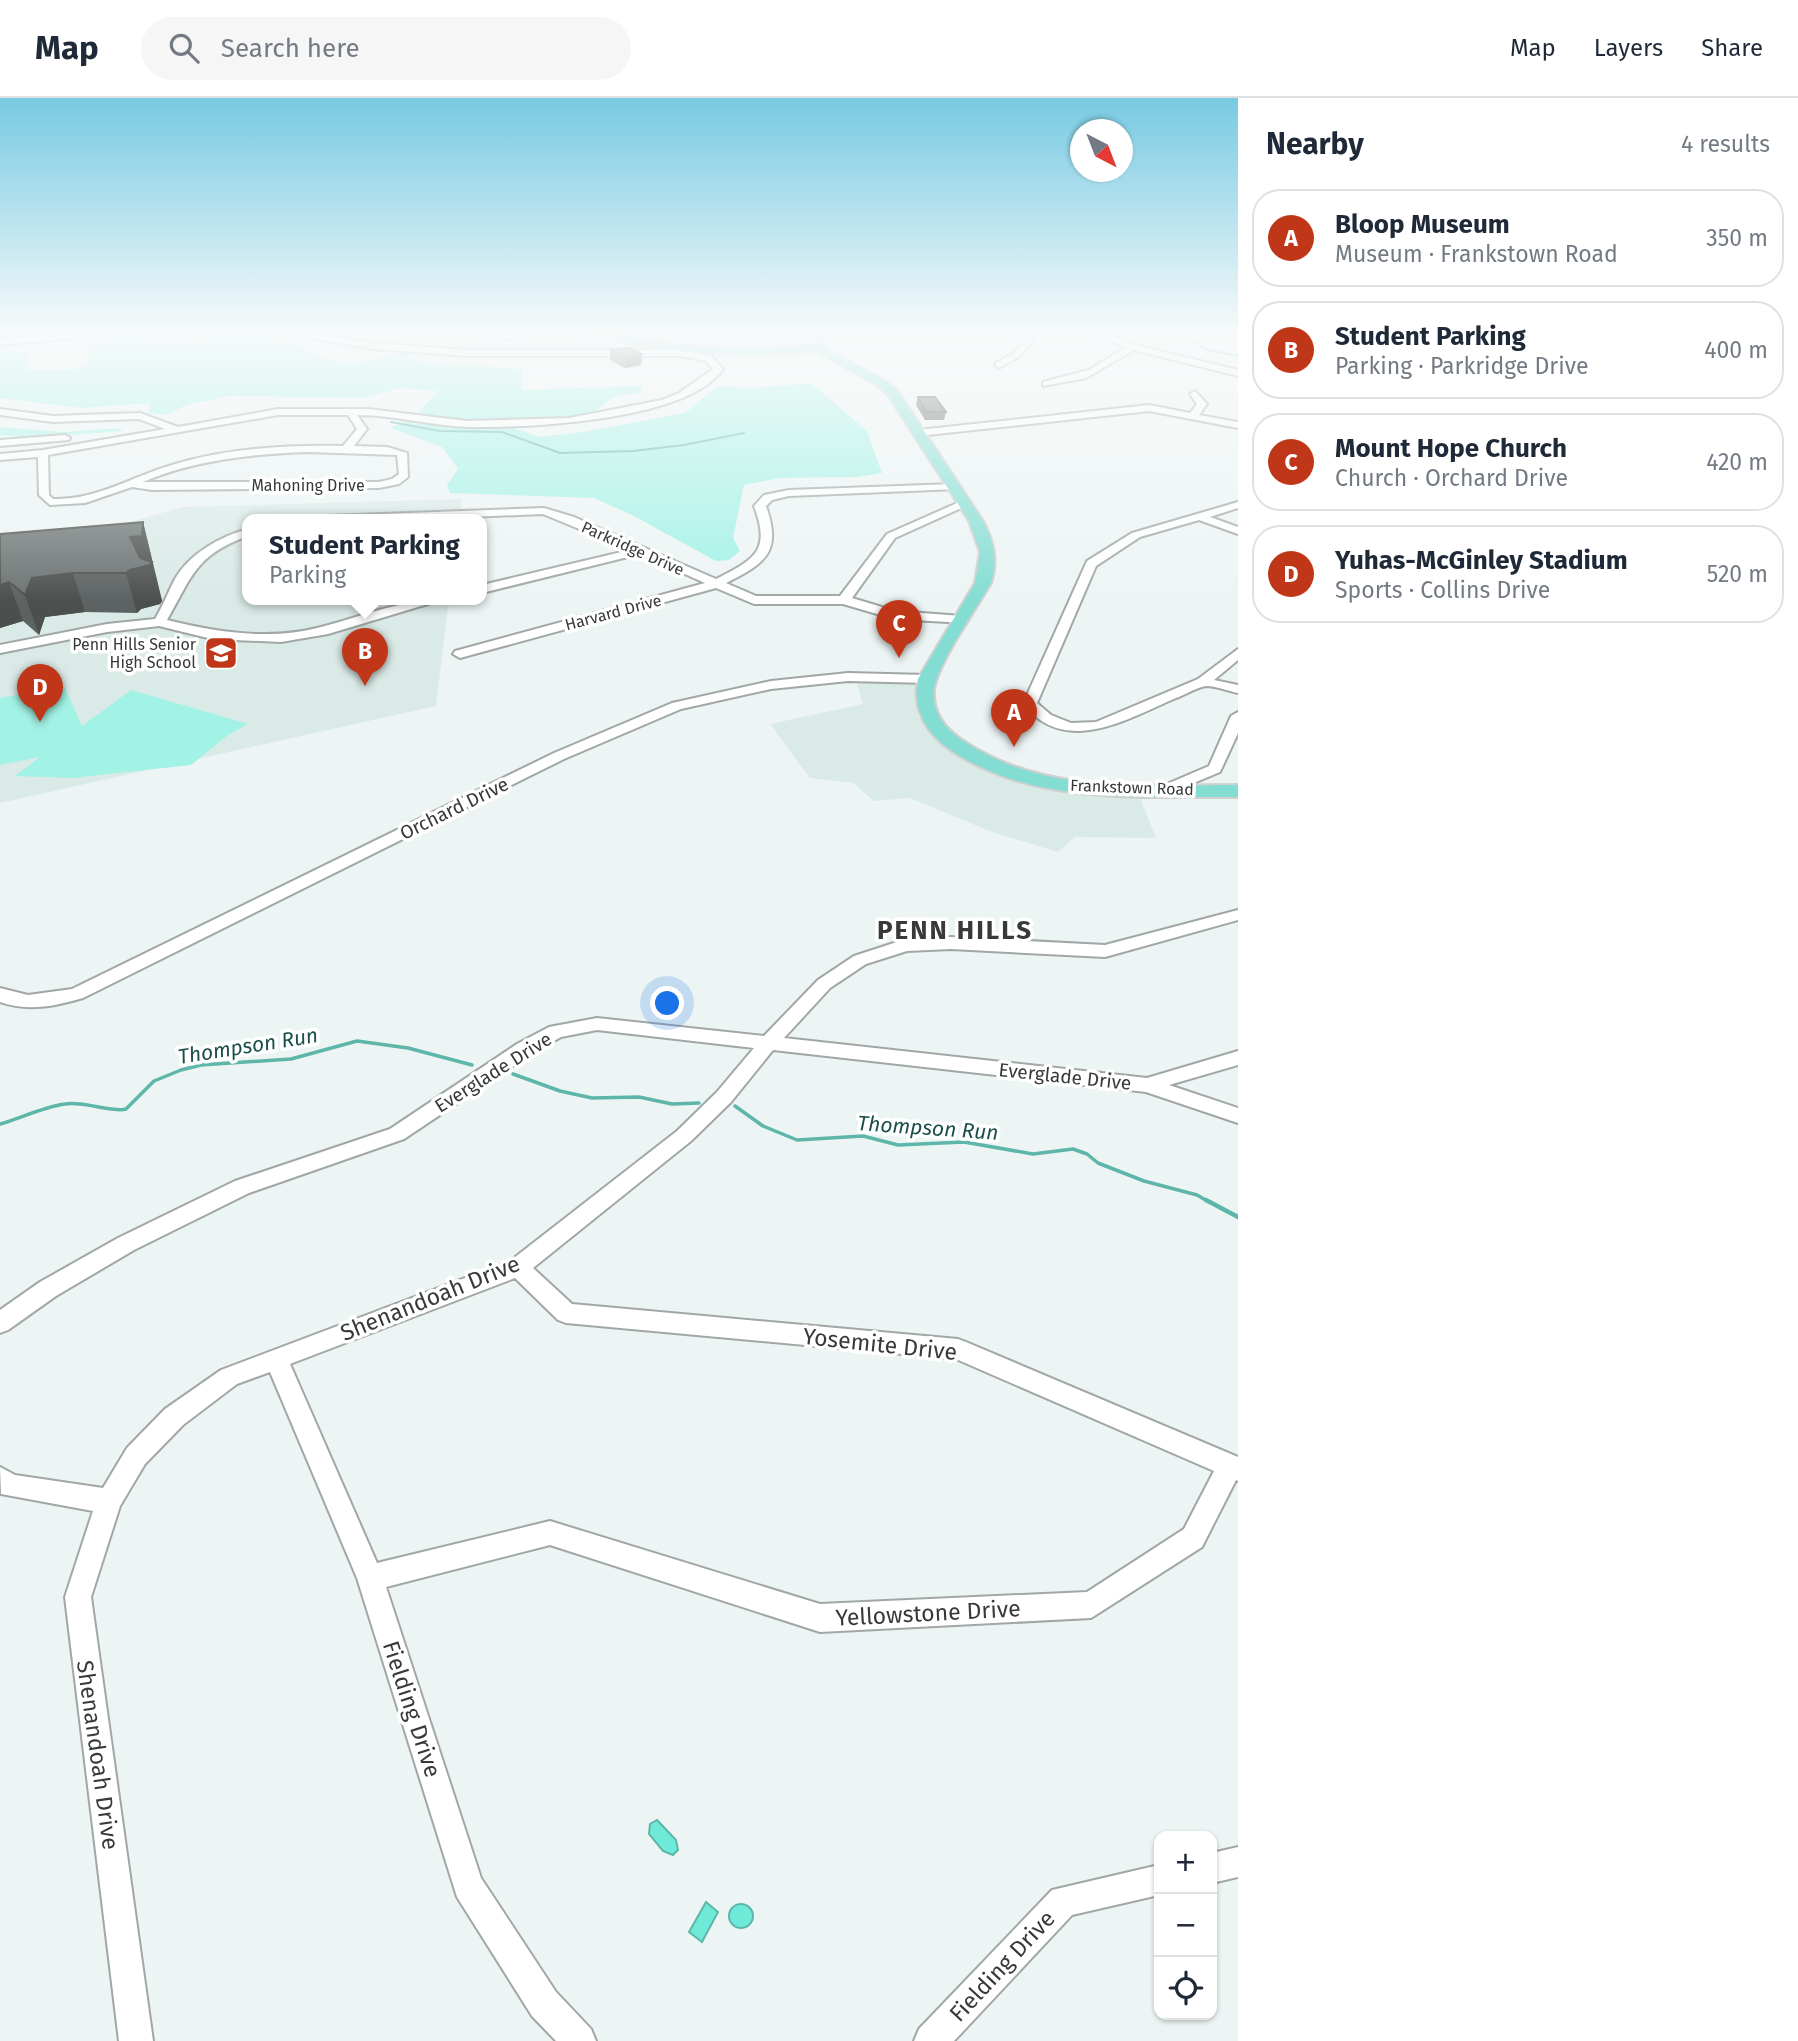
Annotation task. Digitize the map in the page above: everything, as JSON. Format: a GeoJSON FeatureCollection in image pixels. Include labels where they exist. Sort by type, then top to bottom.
{"type":"FeatureCollection","features":[{"type":"Feature","properties":{"kind":"main road"},"geometry":{"type":"LineString","coordinates":[[911,422],[982,533],[989,558],[983,583],[927,679]]}},
{"type":"Feature","properties":{"kind":"main road","name":"Frankstown Road"},"geometry":{"type":"LineString","coordinates":[[927,679],[925,705],[940,731],[965,751],[992,765],[1024,776],[1067,785],[1238,791]]}},
{"type":"Feature","properties":{"kind":"street"},"geometry":{"type":"LineString","coordinates":[[155,422],[175,429]]}},
{"type":"Feature","properties":{"kind":"street"},"geometry":{"type":"LineString","coordinates":[[0,457],[43,453],[216,422]]}},
{"type":"Feature","properties":{"kind":"street"},"geometry":{"type":"LineString","coordinates":[[43,453],[44,495],[50,502],[85,502],[177,466],[259,452],[347,448],[362,429],[357,422]]}},
{"type":"Feature","properties":{"kind":"street"},"geometry":{"type":"LineString","coordinates":[[446,422],[467,424],[546,422]]}},
{"type":"Feature","properties":{"kind":"street"},"geometry":{"type":"LineString","coordinates":[[918,432],[1014,422]]}},
{"type":"Feature","properties":{"kind":"street"},"geometry":{"type":"LineString","coordinates":[[0,443],[95,436],[111,441]]}},
{"type":"Feature","properties":{"kind":"street","name":"Mahoning Drive"},"geometry":{"type":"LineString","coordinates":[[132,484],[379,485],[395,482],[404,475],[402,453],[347,448]]}},
{"type":"Feature","properties":{"kind":"street","name":"Harvard Drive"},"geometry":{"type":"LineString","coordinates":[[460,653],[715,584],[749,566],[768,543],[768,528],[760,506],[768,498],[789,493],[953,487]]}},
{"type":"Feature","properties":{"kind":"street"},"geometry":{"type":"LineString","coordinates":[[844,600],[891,536],[964,503]]}},
{"type":"Feature","properties":{"kind":"street"},"geometry":{"type":"LineString","coordinates":[[1238,505],[1136,535],[1091,564],[1030,704],[1046,718],[1069,727],[1098,726],[1205,682],[1238,653]]}},
{"type":"Feature","properties":{"kind":"street","name":"Parkridge Drive"},"geometry":{"type":"LineString","coordinates":[[462,514],[544,511],[570,519],[754,600],[844,600],[894,615],[962,620]]}},
{"type":"Feature","properties":{"kind":"street"},"geometry":{"type":"LineString","coordinates":[[1198,516],[1238,531]]}},
{"type":"Feature","properties":{"kind":"street"},"geometry":{"type":"LineString","coordinates":[[159,622],[181,579],[195,561],[230,538],[242,534]]}},
{"type":"Feature","properties":{"kind":"street"},"geometry":{"type":"LineString","coordinates":[[487,588],[639,551]]}},
{"type":"Feature","properties":{"kind":"street"},"geometry":{"type":"LineString","coordinates":[[0,649],[107,628],[159,622],[212,635],[281,638],[323,631],[354,620],[415,605]]}},
{"type":"Feature","properties":{"kind":"street"},"geometry":{"type":"LineString","coordinates":[[1225,664],[1238,683]]}},
{"type":"Feature","properties":{"kind":"street","name":"Orchard Drive"},"geometry":{"type":"LineString","coordinates":[[0,994],[20,1000],[50,1001],[77,994],[550,761],[677,706],[771,685],[848,677],[927,679]]}},
{"type":"Feature","properties":{"kind":"street"},"geometry":{"type":"LineString","coordinates":[[1205,682],[1238,689]]}},
{"type":"Feature","properties":{"kind":"street"},"geometry":{"type":"LineString","coordinates":[[1215,769],[1238,716]]}},
{"type":"Feature","properties":{"kind":"street"},"geometry":{"type":"LineString","coordinates":[[1165,790],[1238,761]]}},
{"type":"Feature","properties":{"kind":"street","name":"Shenandoah Drive"},"geometry":{"type":"LineString","coordinates":[[136,2041],[78,1597],[109,1502],[136,1456],[174,1417],[229,1377],[518,1267],[684,1136],[724,1097],[768,1044],[824,984],[860,960],[906,945],[951,943],[1105,951],[1238,915]]}},
{"type":"Feature","properties":{"kind":"street","name":"Everglade Drive"},"geometry":{"type":"LineString","coordinates":[[0,1322],[48,1289],[126,1244],[242,1187],[397,1134],[524,1049],[556,1032],[597,1024],[1147,1085],[1238,1116]]}},
{"type":"Feature","properties":{"kind":"street"},"geometry":{"type":"LineString","coordinates":[[1147,1085],[1238,1059]]}},
{"type":"Feature","properties":{"kind":"street","name":"Yosemite Drive"},"geometry":{"type":"LineString","coordinates":[[518,1267],[566,1313],[958,1349],[1234,1467]]}},
{"type":"Feature","properties":{"kind":"street","name":"Fielding Drive"},"geometry":{"type":"LineString","coordinates":[[276,1359],[370,1578],[468,1885],[544,2004],[579,2041]]}},
{"type":"Feature","properties":{"kind":"street","name":"Yellowstone Drive"},"geometry":{"type":"LineString","coordinates":[[370,1578],[550,1533],[820,1618],[1091,1605],[1192,1538],[1234,1467]]}},
{"type":"Feature","properties":{"kind":"street"},"geometry":{"type":"LineString","coordinates":[[0,1479],[10,1486],[109,1502]]}},
{"type":"Feature","properties":{"kind":"street"},"geometry":{"type":"LineString","coordinates":[[1217,1867],[1238,1862]]}},
{"type":"Feature","properties":{"kind":"street","name":"Fielding Drive"},"geometry":{"type":"LineString","coordinates":[[931,2041],[1063,1901],[1154,1881]]}},
{"type":"Feature","properties":{"kind":"shaded area"},"geometry":{"type":"Polygon","coordinates":[[[405,422],[416,422],[513,428],[540,437],[638,422],[856,422],[867,431],[882,473],[857,477],[781,478],[744,485],[733,538],[740,551],[729,560],[716,561],[632,515],[594,498],[450,493],[447,485],[458,469],[442,447],[391,428],[405,422]]]}},
{"type":"Feature","properties":{"kind":"shaded area"},"geometry":{"type":"Polygon","coordinates":[[[0,427],[64,432],[120,428],[122,431],[31,438],[0,435],[0,427]]]}},
{"type":"Feature","properties":{"kind":"shaded area","name":"Penn Hills Senior High School"},"geometry":{"type":"Polygon","coordinates":[[[462,499],[460,514],[242,514],[242,605],[448,605],[436,706],[0,803],[0,560],[182,507],[462,499]]]}},
{"type":"Feature","properties":{"kind":"shaded area"},"geometry":{"type":"Polygon","coordinates":[[[856,681],[917,681],[918,716],[951,751],[994,773],[1068,794],[1139,795],[1156,838],[1075,837],[1058,852],[992,832],[910,798],[874,801],[853,783],[810,778],[770,724],[863,704],[856,681]]]}},
{"type":"Feature","properties":{"kind":"shaded area"},"geometry":{"type":"Polygon","coordinates":[[[64,686],[82,726],[131,690],[248,724],[228,735],[191,765],[72,778],[15,776],[40,757],[0,765],[0,698],[64,686]]]}},
{"type":"Feature","properties":{"kind":"shaded area"},"geometry":{"type":"Polygon","coordinates":[[[657,1820],[676,1840],[678,1850],[673,1855],[663,1851],[649,1834],[650,1824],[657,1820]]]}},
{"type":"Feature","properties":{"kind":"shaded area"},"geometry":{"type":"Polygon","coordinates":[[[706,1902],[718,1912],[702,1942],[689,1932],[706,1902]]]}},
{"type":"Feature","properties":{"kind":"shaded area"},"geometry":{"type":"Polygon","coordinates":[[[736,1904],[746,1904],[753,1911],[753,1921],[746,1928],[736,1928],[729,1921],[729,1911],[736,1904]]]}},
{"type":"Feature","properties":{"kind":"building"},"geometry":{"type":"Polygon","coordinates":[[[143,522],[142,536],[130,537],[140,558],[152,562],[150,565],[126,573],[73,573],[32,578],[25,595],[9,582],[0,585],[0,534],[143,522]]]}},
{"type":"Feature","properties":{"kind":"waterway"},"geometry":{"type":"LineString","coordinates":[[391,422],[440,431],[502,432],[560,453],[633,451],[684,445],[744,433]]}},
{"type":"Feature","properties":{"kind":"waterway","name":"Thompson Run"},"geometry":{"type":"LineString","coordinates":[[0,1124],[65,1104],[126,1109],[154,1081],[181,1070],[201,1065],[291,1059],[357,1041],[408,1048],[472,1065]]}},
{"type":"Feature","properties":{"kind":"waterway","name":"Thompson Run"},"geometry":{"type":"LineString","coordinates":[[513,1074],[560,1091],[592,1098],[639,1097],[672,1104],[699,1103]]}},
{"type":"Feature","properties":{"kind":"waterway","name":"Thompson Run"},"geometry":{"type":"LineString","coordinates":[[735,1106],[763,1126],[797,1140],[863,1136],[898,1145],[964,1142],[1033,1154],[1073,1149],[1087,1154],[1098,1163],[1144,1181],[1197,1195],[1209,1202]]}},
{"type":"Feature","properties":{"kind":"waterway","name":"Thompson Run"},"geometry":{"type":"LineString","coordinates":[[1206,1200],[1238,1217]]}},
{"type":"Feature","properties":{"kind":"place","name":"Penn Hills Senior High School"},"geometry":{"type":"Point","coordinates":[221,653]}},
{"type":"Feature","properties":{"kind":"place","name":"Mount Hope Church"},"geometry":{"type":"Point","coordinates":[899,658]}},
{"type":"Feature","properties":{"kind":"place","name":"Student Parking"},"geometry":{"type":"Point","coordinates":[365,686]}},
{"type":"Feature","properties":{"kind":"place","name":"Yuhas-McGinley Stadium"},"geometry":{"type":"Point","coordinates":[40,722]}},
{"type":"Feature","properties":{"kind":"place","name":"Bloop Museum"},"geometry":{"type":"Point","coordinates":[1014,747]}},
{"type":"Feature","properties":{"kind":"district","name":"PENN HILLS"},"geometry":{"type":"Point","coordinates":[955,930]}}]}
